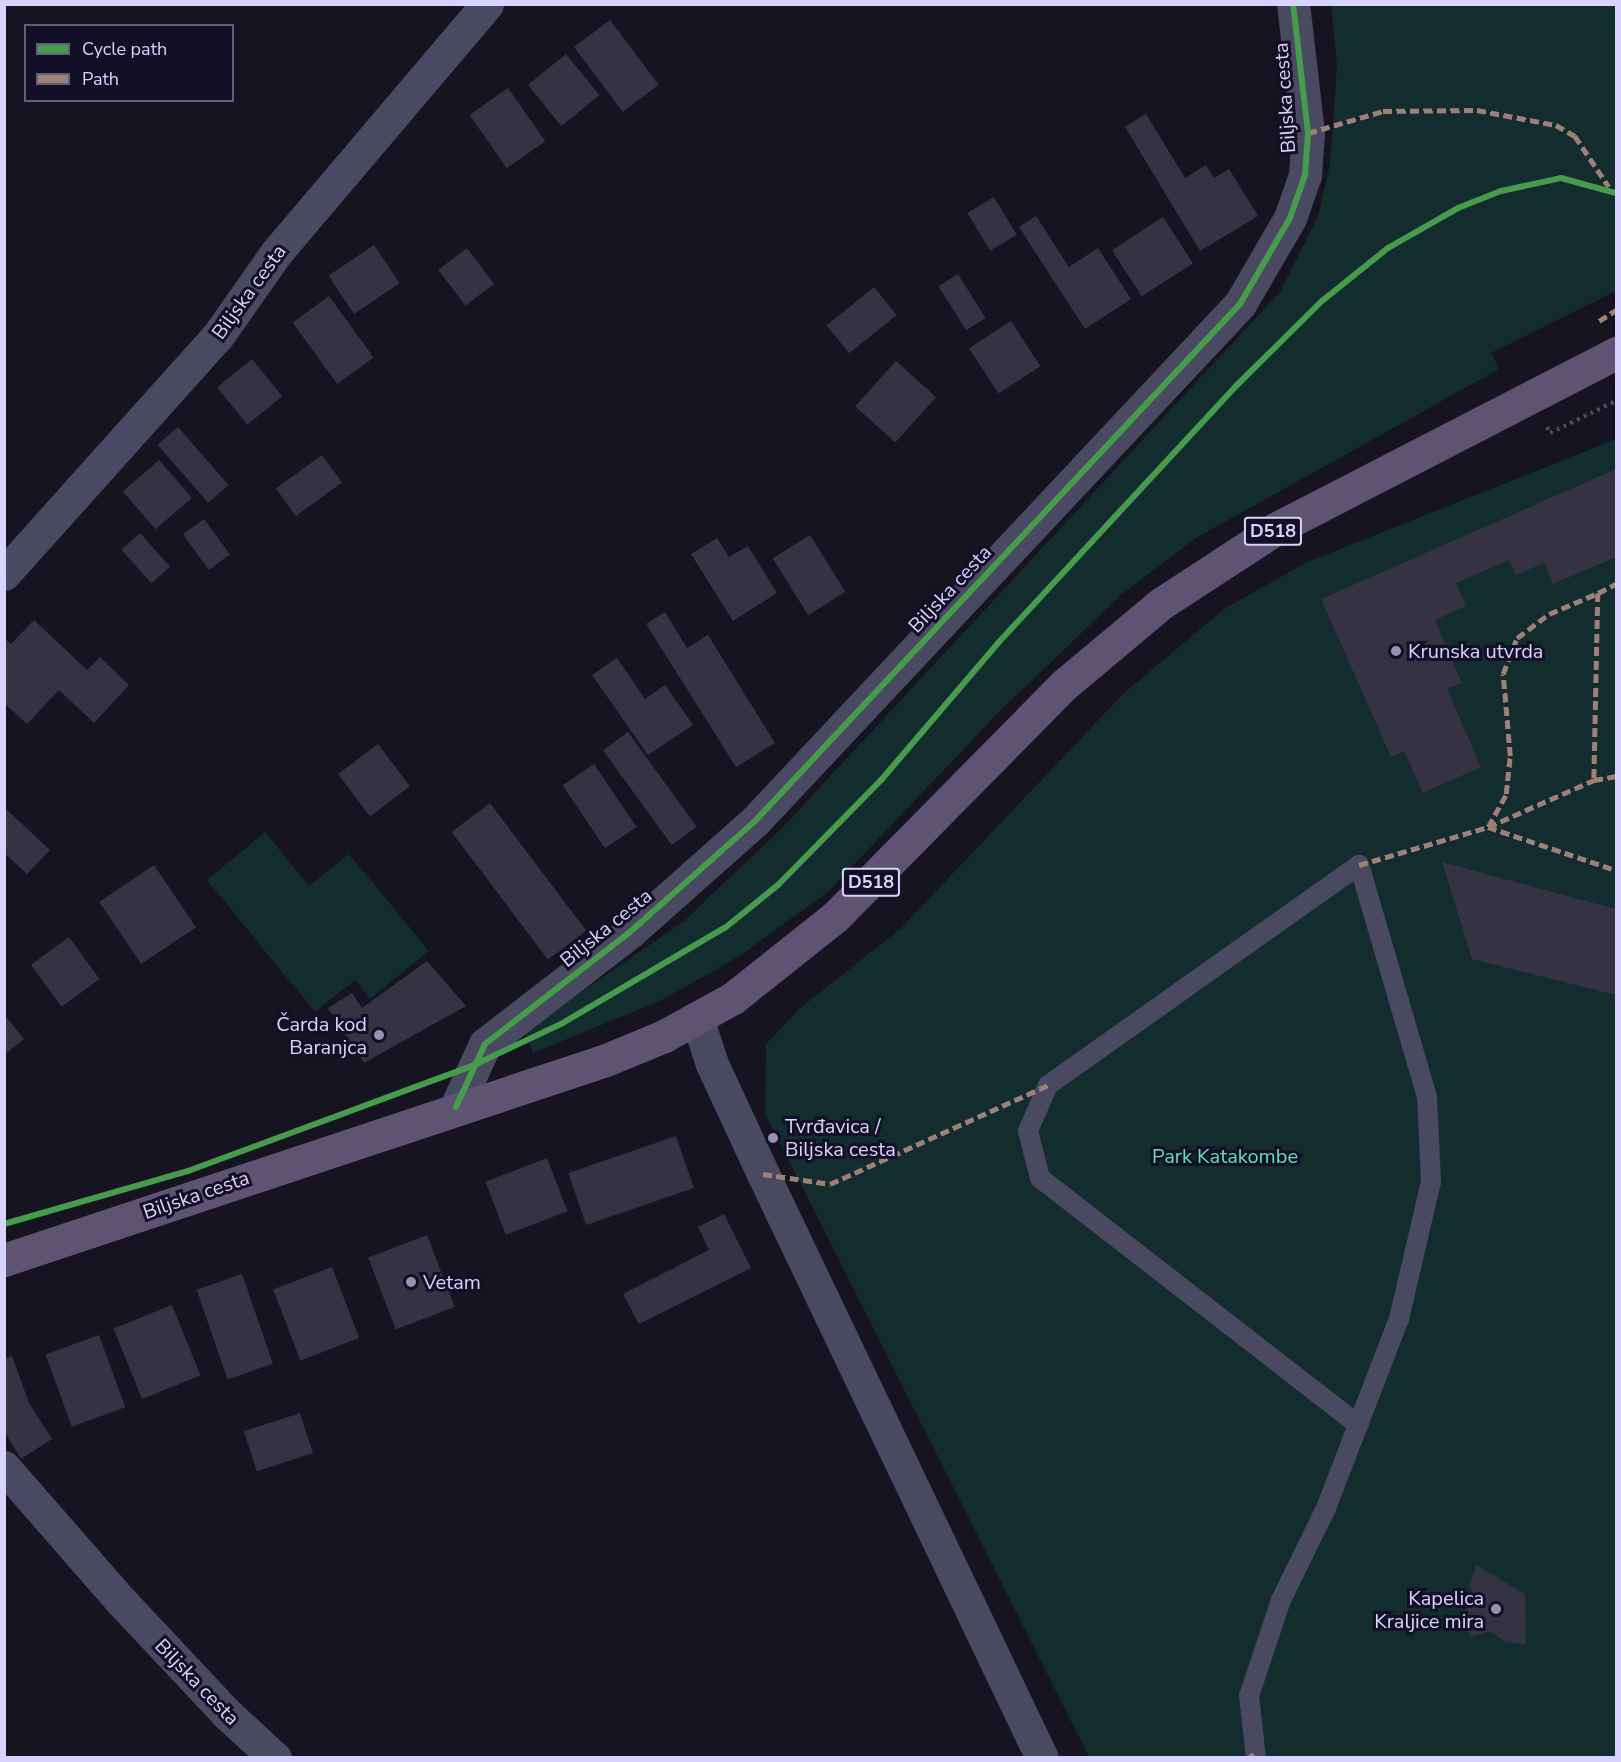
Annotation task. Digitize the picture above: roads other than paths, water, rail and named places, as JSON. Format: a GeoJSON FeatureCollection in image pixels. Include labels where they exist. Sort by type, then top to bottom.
{"type":"FeatureCollection","features":[{"type":"Feature","properties":{"kind":"main road","name":"Biljska cesta"},"geometry":{"type":"LineString","coordinates":[[4,1260],[456,1107],[606,1060],[697,1018],[778,966],[835,917],[1065,684],[1162,603],[1277,528],[1617,353]]}},
{"type":"Feature","properties":{"kind":"street","name":"Biljska cesta"},"geometry":{"type":"LineString","coordinates":[[4,574],[217,337],[276,253],[487,4]]}},
{"type":"Feature","properties":{"kind":"street","name":"Biljska cesta"},"geometry":{"type":"LineString","coordinates":[[456,1107],[485,1044],[630,932],[755,821],[1240,304],[1272,253],[1305,175],[1308,133],[1293,4]]}},
{"type":"Feature","properties":{"kind":"street"},"geometry":{"type":"LineString","coordinates":[[697,1018],[712,1064],[1042,1758]]}},
{"type":"Feature","properties":{"kind":"street","name":"Biljska cesta"},"geometry":{"type":"LineString","coordinates":[[4,1467],[120,1601],[226,1713],[275,1758]]}},
{"type":"Feature","properties":{"kind":"lane"},"geometry":{"type":"LineString","coordinates":[[1256,1758],[1250,1696],[1281,1600],[1358,1425],[1399,1319],[1431,1182],[1427,1097],[1359,865],[1048,1085],[1028,1131],[1040,1178],[1358,1425]]}},
{"type":"Feature","properties":{"kind":"place","name":"Krunska utvrda"},"geometry":{"type":"Point","coordinates":[1396,651]}},
{"type":"Feature","properties":{"kind":"place","name":"Čarda kod Baranjca"},"geometry":{"type":"Point","coordinates":[379,1035]}},
{"type":"Feature","properties":{"kind":"place","name":"Tvrđavica / Biljska cesta"},"geometry":{"type":"Point","coordinates":[773,1138]}},
{"type":"Feature","properties":{"kind":"place","name":"Vetam"},"geometry":{"type":"Point","coordinates":[411,1282]}},
{"type":"Feature","properties":{"kind":"place","name":"Kapelica Kraljice mira"},"geometry":{"type":"Point","coordinates":[1496,1609]}},
{"type":"Feature","properties":{"kind":"park label","name":"Park Katakombe"},"geometry":{"type":"Point","coordinates":[1225,1156]}}]}
